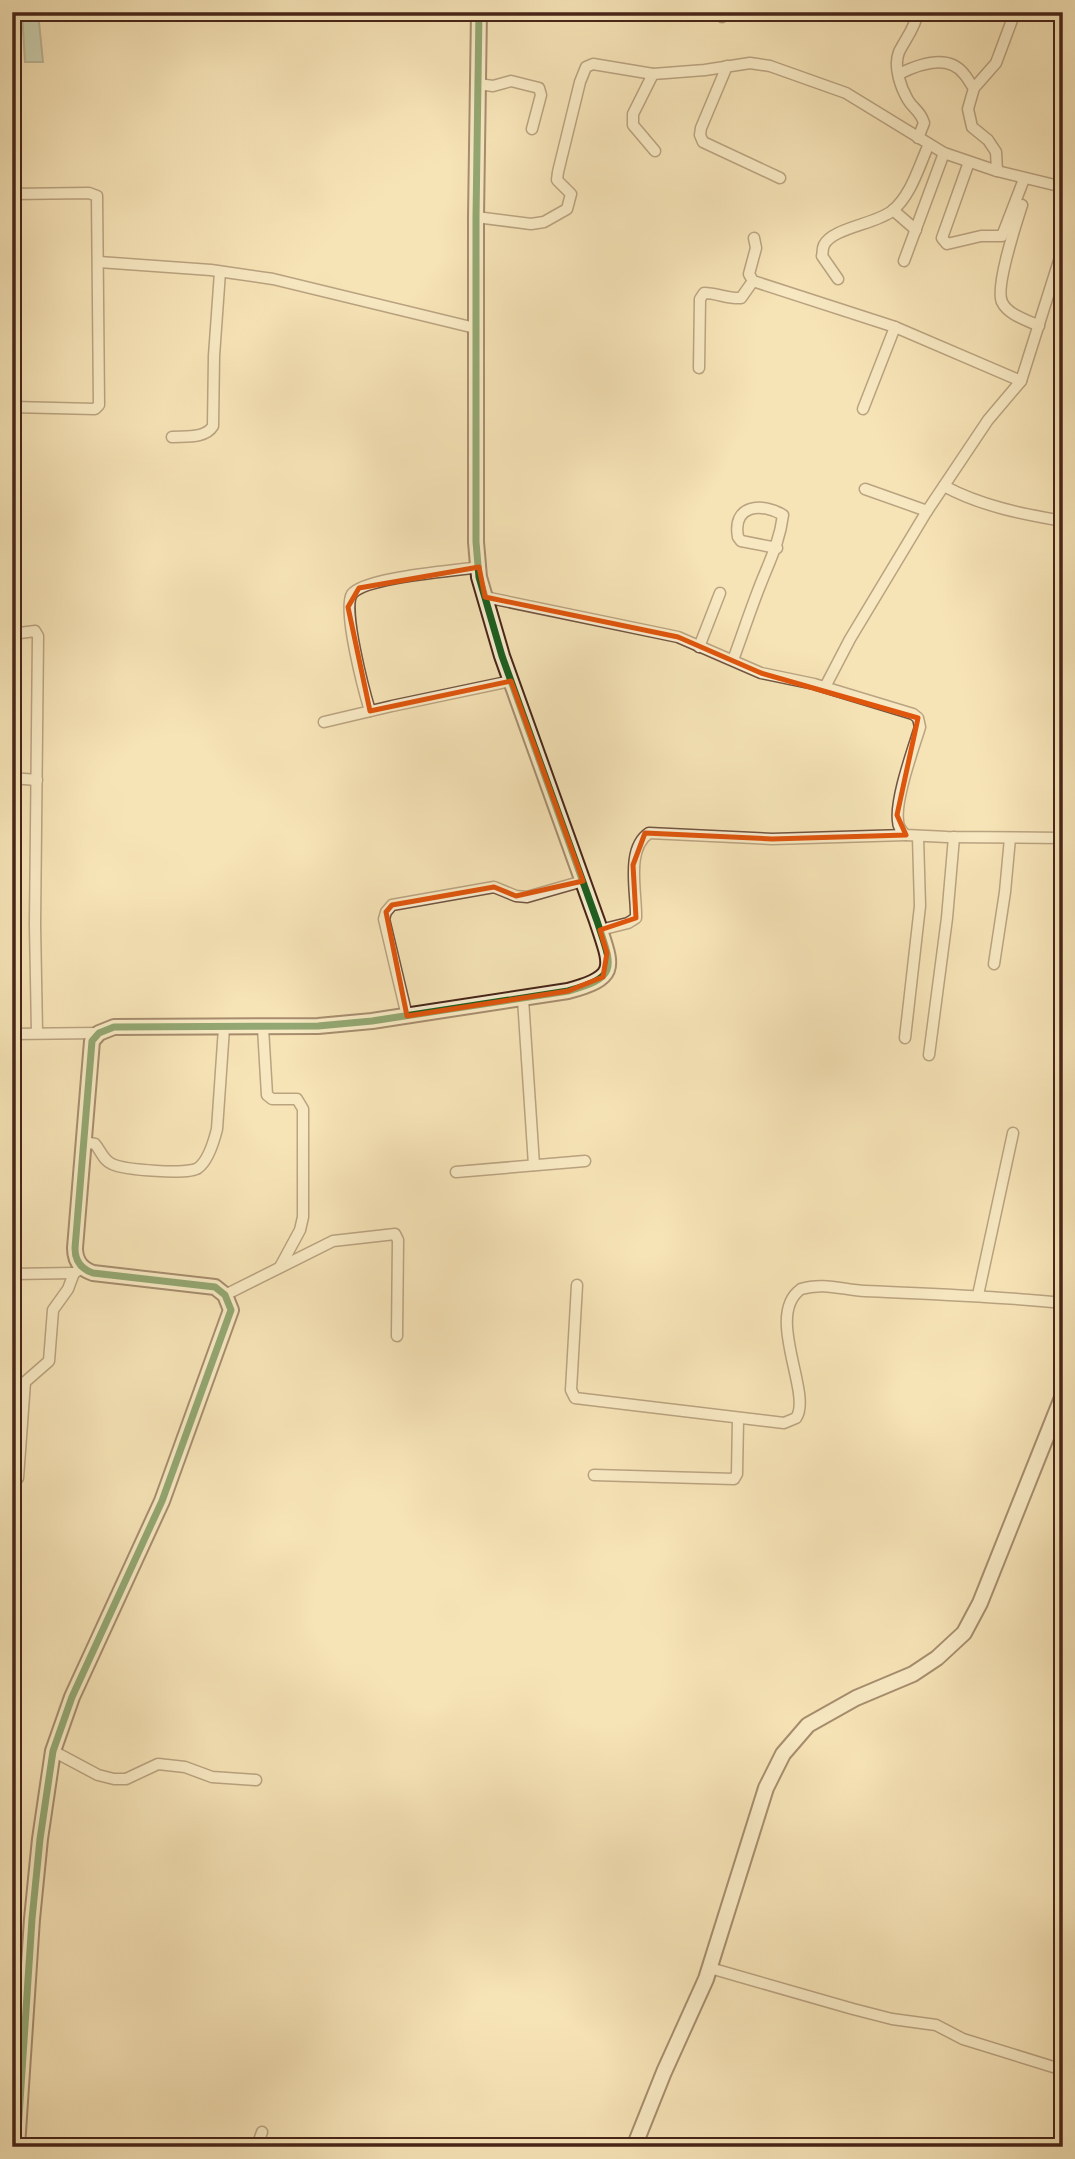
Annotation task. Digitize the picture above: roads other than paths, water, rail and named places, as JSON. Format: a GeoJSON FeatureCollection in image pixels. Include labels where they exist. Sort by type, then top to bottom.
{"type":"FeatureCollection","features":[{"type":"Feature","properties":{"kind":"street"},"geometry":{"type":"LineString","coordinates":[[12,1034],[99,1032],[114,1027],[318,1026],[407,1016],[568,991],[594,984],[603,977],[608,967],[600,930],[511,681],[485,597],[479,567],[476,542],[475,328],[479,12]]}},
{"type":"Feature","properties":{"kind":"street"},"geometry":{"type":"LineString","coordinates":[[918,12],[916,25],[898,55],[901,87],[910,104],[920,112],[924,122],[918,138]]}},
{"type":"Feature","properties":{"kind":"street"},"geometry":{"type":"LineString","coordinates":[[997,171],[996,152],[988,140],[972,127],[968,109],[974,88],[996,64],[1015,12]]}},
{"type":"Feature","properties":{"kind":"street"},"geometry":{"type":"LineString","coordinates":[[476,217],[531,224],[544,222],[567,209],[571,194],[557,180],[558,172],[580,82],[586,67],[593,64],[653,74],[759,63],[810,78],[846,93],[944,153],[1024,179],[1063,187]]}},
{"type":"Feature","properties":{"kind":"street"},"geometry":{"type":"LineString","coordinates":[[899,74],[922,63],[943,63],[962,71],[974,88]]}},
{"type":"Feature","properties":{"kind":"street"},"geometry":{"type":"LineString","coordinates":[[727,66],[701,128],[703,142],[780,178]]}},
{"type":"Feature","properties":{"kind":"street"},"geometry":{"type":"LineString","coordinates":[[653,74],[634,114],[632,125],[655,151]]}},
{"type":"Feature","properties":{"kind":"street"},"geometry":{"type":"LineString","coordinates":[[478,84],[493,86],[511,81],[539,88],[541,95],[532,129]]}},
{"type":"Feature","properties":{"kind":"street"},"geometry":{"type":"LineString","coordinates":[[838,279],[822,256],[824,245],[832,237],[885,216],[902,202],[929,144]]}},
{"type":"Feature","properties":{"kind":"street"},"geometry":{"type":"LineString","coordinates":[[904,261],[944,153]]}},
{"type":"Feature","properties":{"kind":"street"},"geometry":{"type":"LineString","coordinates":[[970,162],[942,238],[947,244],[981,236],[1002,236],[1024,179]]}},
{"type":"Feature","properties":{"kind":"street"},"geometry":{"type":"LineString","coordinates":[[12,194],[97,195],[99,262],[99,405],[95,409],[12,407]]}},
{"type":"Feature","properties":{"kind":"street"},"geometry":{"type":"LineString","coordinates":[[1022,205],[1011,239],[1000,290],[1002,302],[1009,311],[1039,326]]}},
{"type":"Feature","properties":{"kind":"street"},"geometry":{"type":"LineString","coordinates":[[892,210],[916,230]]}},
{"type":"Feature","properties":{"kind":"street"},"geometry":{"type":"LineString","coordinates":[[754,238],[756,248],[749,274],[753,281],[895,327],[1021,381]]}},
{"type":"Feature","properties":{"kind":"street"},"geometry":{"type":"LineString","coordinates":[[825,687],[850,639],[927,511],[988,421],[1021,381],[1060,265],[1063,248]]}},
{"type":"Feature","properties":{"kind":"street"},"geometry":{"type":"LineString","coordinates":[[99,262],[273,279],[475,328]]}},
{"type":"Feature","properties":{"kind":"street"},"geometry":{"type":"LineString","coordinates":[[172,437],[201,435],[209,432],[213,426],[214,356],[220,272]]}},
{"type":"Feature","properties":{"kind":"street"},"geometry":{"type":"LineString","coordinates":[[699,368],[700,299],[704,293],[714,293],[730,299],[741,298],[753,281]]}},
{"type":"Feature","properties":{"kind":"street"},"geometry":{"type":"LineString","coordinates":[[863,409],[895,327]]}},
{"type":"Feature","properties":{"kind":"street"},"geometry":{"type":"LineString","coordinates":[[944,486],[1011,511],[1063,521]]}},
{"type":"Feature","properties":{"kind":"street"},"geometry":{"type":"LineString","coordinates":[[866,489],[927,511]]}},
{"type":"Feature","properties":{"kind":"street"},"geometry":{"type":"LineString","coordinates":[[733,660],[777,548],[783,515],[770,508],[758,506],[749,509],[739,520],[738,537],[741,541],[777,548]]}},
{"type":"Feature","properties":{"kind":"street"},"geometry":{"type":"LineString","coordinates":[[370,711],[356,660],[348,607],[352,594],[377,581],[479,567]]}},
{"type":"Feature","properties":{"kind":"street"},"geometry":{"type":"LineString","coordinates":[[699,647],[720,593]]}},
{"type":"Feature","properties":{"kind":"street"},"geometry":{"type":"LineString","coordinates":[[485,597],[678,637],[761,673],[825,687],[918,718],[920,727],[897,815],[899,828],[906,835]]}},
{"type":"Feature","properties":{"kind":"street"},"geometry":{"type":"LineString","coordinates":[[12,634],[31,631],[37,633],[37,1033]]}},
{"type":"Feature","properties":{"kind":"street"},"geometry":{"type":"LineString","coordinates":[[324,722],[511,681]]}},
{"type":"Feature","properties":{"kind":"street"},"geometry":{"type":"LineString","coordinates":[[12,778],[37,780]]}},
{"type":"Feature","properties":{"kind":"street"},"geometry":{"type":"LineString","coordinates":[[600,930],[628,923],[636,918],[633,865],[642,840],[649,833],[772,839],[906,835],[1063,838]]}},
{"type":"Feature","properties":{"kind":"street"},"geometry":{"type":"LineString","coordinates":[[905,1038],[920,906],[918,837]]}},
{"type":"Feature","properties":{"kind":"street"},"geometry":{"type":"LineString","coordinates":[[929,1055],[950,895],[954,838]]}},
{"type":"Feature","properties":{"kind":"street"},"geometry":{"type":"LineString","coordinates":[[994,964],[1010,838]]}},
{"type":"Feature","properties":{"kind":"street"},"geometry":{"type":"LineString","coordinates":[[407,1016],[384,919],[392,905],[494,887],[516,896],[527,897],[583,881]]}},
{"type":"Feature","properties":{"kind":"street"},"geometry":{"type":"LineString","coordinates":[[523,999],[534,1165]]}},
{"type":"Feature","properties":{"kind":"street"},"geometry":{"type":"LineString","coordinates":[[84,1142],[95,1144],[104,1158],[116,1166],[188,1172],[200,1167],[217,1129],[223,1028]]}},
{"type":"Feature","properties":{"kind":"street"},"geometry":{"type":"LineString","coordinates":[[263,1028],[267,1095],[272,1099],[295,1098],[303,1106],[303,1217],[297,1236],[280,1267]]}},
{"type":"Feature","properties":{"kind":"street"},"geometry":{"type":"LineString","coordinates":[[12,1484],[18,1478],[25,1382],[49,1361],[53,1310],[79,1271],[75,1254],[90,1046],[99,1032]]}},
{"type":"Feature","properties":{"kind":"street"},"geometry":{"type":"LineString","coordinates":[[978,1295],[1013,1133]]}},
{"type":"Feature","properties":{"kind":"street"},"geometry":{"type":"LineString","coordinates":[[456,1171],[584,1161]]}},
{"type":"Feature","properties":{"kind":"street"},"geometry":{"type":"LineString","coordinates":[[225,1295],[339,1240],[395,1234],[398,1240],[397,1336]]}},
{"type":"Feature","properties":{"kind":"street"},"geometry":{"type":"LineString","coordinates":[[12,1274],[79,1271],[209,1285],[225,1295],[229,1302],[229,1318],[162,1501],[62,1720],[53,1751],[32,1919],[17,2147]]}},
{"type":"Feature","properties":{"kind":"street"},"geometry":{"type":"LineString","coordinates":[[577,1285],[571,1390],[575,1398],[784,1423],[792,1421],[798,1415],[800,1403],[791,1360],[788,1320],[790,1301],[801,1289],[843,1286],[863,1291],[978,1295],[1063,1303]]}},
{"type":"Feature","properties":{"kind":"street"},"geometry":{"type":"LineString","coordinates":[[634,2147],[710,1968],[766,1788],[783,1754],[808,1725],[856,1698],[912,1674],[937,1658],[964,1633],[980,1603],[1063,1395]]}},
{"type":"Feature","properties":{"kind":"street"},"geometry":{"type":"LineString","coordinates":[[594,1475],[734,1479],[737,1474],[738,1419]]}},
{"type":"Feature","properties":{"kind":"street"},"geometry":{"type":"LineString","coordinates":[[53,1751],[98,1776],[114,1779],[126,1779],[158,1764],[186,1768],[212,1776],[256,1780]]}},
{"type":"Feature","properties":{"kind":"street"},"geometry":{"type":"LineString","coordinates":[[710,1968],[892,2019],[936,2025],[963,2039],[1063,2070]]}},
{"type":"Feature","properties":{"kind":"street"},"geometry":{"type":"LineString","coordinates":[[257,2147],[262,2132]]}}]}
